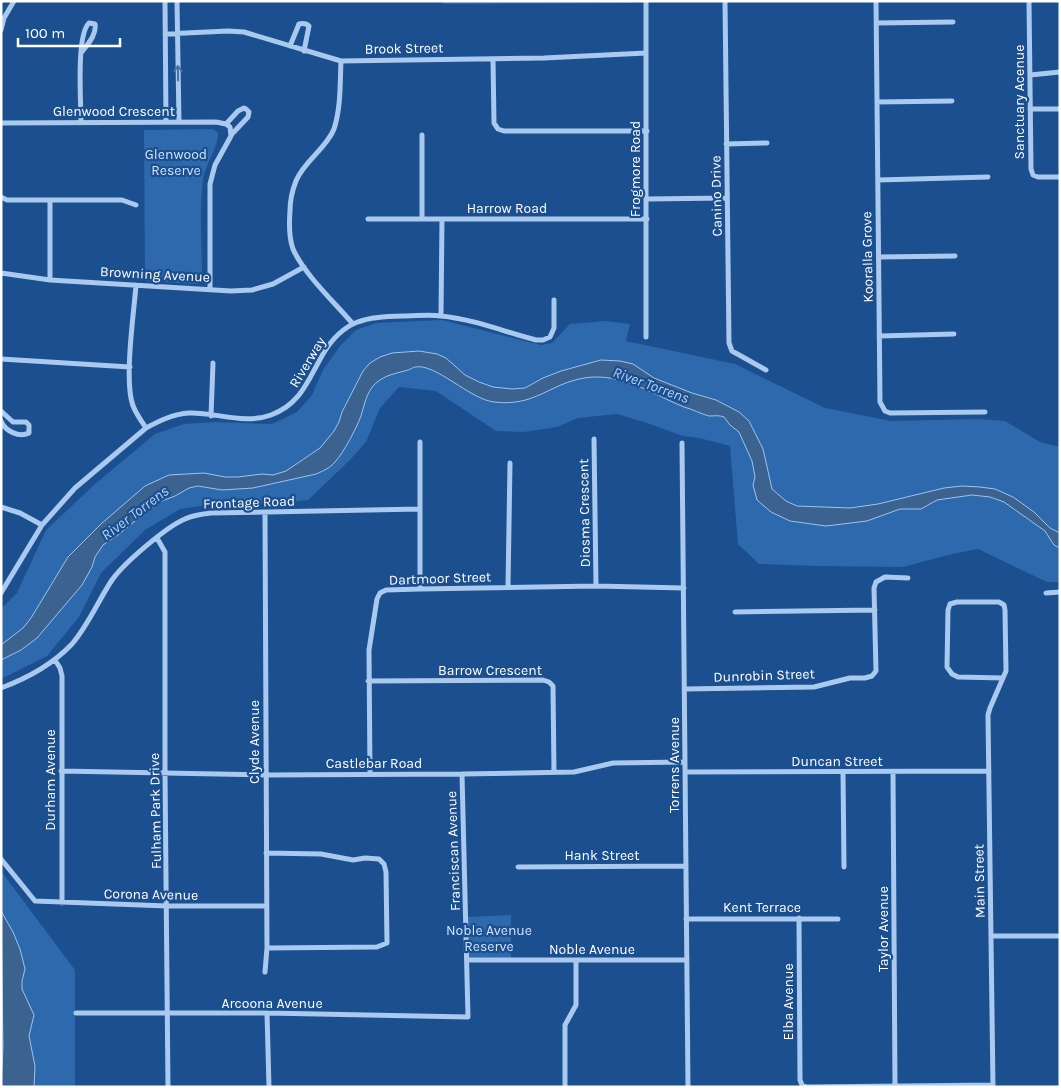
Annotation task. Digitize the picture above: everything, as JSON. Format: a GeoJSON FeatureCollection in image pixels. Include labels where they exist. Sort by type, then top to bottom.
{"type":"FeatureCollection","features":[{"type":"Feature","properties":{"kind":"street"},"geometry":{"type":"LineString","coordinates":[[1,30],[4,18],[14,1]]}},
{"type":"Feature","properties":{"kind":"street"},"geometry":{"type":"LineString","coordinates":[[164,1],[166,122]]}},
{"type":"Feature","properties":{"kind":"street"},"geometry":{"type":"LineString","coordinates":[[177,1],[179,122]]}},
{"type":"Feature","properties":{"kind":"street","name":"Frogmore Road"},"geometry":{"type":"LineString","coordinates":[[646,1],[646,337]]}},
{"type":"Feature","properties":{"kind":"street","name":"Canino Drive"},"geometry":{"type":"LineString","coordinates":[[725,1],[729,344],[732,350],[766,370]]}},
{"type":"Feature","properties":{"kind":"street","name":"Kooralla Grove"},"geometry":{"type":"LineString","coordinates":[[876,1],[880,402],[885,411],[890,413],[985,412]]}},
{"type":"Feature","properties":{"kind":"street","name":"Sanctuary Acenue"},"geometry":{"type":"LineString","coordinates":[[1029,1],[1031,168],[1033,175],[1038,177],[1060,177]]}},
{"type":"Feature","properties":{"kind":"street"},"geometry":{"type":"LineString","coordinates":[[876,23],[953,22]]}},
{"type":"Feature","properties":{"kind":"street"},"geometry":{"type":"LineString","coordinates":[[81,53],[96,30],[95,24],[89,23],[84,27],[81,53],[81,122]]}},
{"type":"Feature","properties":{"kind":"street"},"geometry":{"type":"LineString","coordinates":[[290,46],[299,24],[307,24],[309,30],[304,50]]}},
{"type":"Feature","properties":{"kind":"street","name":"Brook Street"},"geometry":{"type":"LineString","coordinates":[[165,34],[244,32],[341,60],[493,59],[646,54]]}},
{"type":"Feature","properties":{"kind":"street"},"geometry":{"type":"LineString","coordinates":[[493,59],[494,123],[498,130],[647,130]]}},
{"type":"Feature","properties":{"kind":"street"},"geometry":{"type":"LineString","coordinates":[[341,60],[334,129],[328,139],[305,165],[296,181],[290,200],[290,236],[293,249],[304,267],[353,324]]}},
{"type":"Feature","properties":{"kind":"street"},"geometry":{"type":"LineString","coordinates":[[1030,75],[1060,72]]}},
{"type":"Feature","properties":{"kind":"street"},"geometry":{"type":"LineString","coordinates":[[877,102],[952,101]]}},
{"type":"Feature","properties":{"kind":"street"},"geometry":{"type":"LineString","coordinates":[[210,288],[210,184],[215,166],[231,136],[248,118],[249,112],[246,108],[240,109],[226,124],[230,128],[231,136]]}},
{"type":"Feature","properties":{"kind":"street"},"geometry":{"type":"LineString","coordinates":[[1030,109],[1060,109]]}},
{"type":"Feature","properties":{"kind":"street","name":"Glenwood Crescent"},"geometry":{"type":"LineString","coordinates":[[1,123],[216,122],[226,124]]}},
{"type":"Feature","properties":{"kind":"street"},"geometry":{"type":"LineString","coordinates":[[422,135],[422,219]]}},
{"type":"Feature","properties":{"kind":"street"},"geometry":{"type":"LineString","coordinates":[[726,144],[767,143]]}},
{"type":"Feature","properties":{"kind":"street"},"geometry":{"type":"LineString","coordinates":[[878,180],[988,177]]}},
{"type":"Feature","properties":{"kind":"street"},"geometry":{"type":"LineString","coordinates":[[1,197],[7,200],[122,200],[136,205]]}},
{"type":"Feature","properties":{"kind":"street"},"geometry":{"type":"LineString","coordinates":[[647,199],[727,198]]}},
{"type":"Feature","properties":{"kind":"street"},"geometry":{"type":"LineString","coordinates":[[50,200],[50,280]]}},
{"type":"Feature","properties":{"kind":"street","name":"Harrow Road"},"geometry":{"type":"LineString","coordinates":[[368,219],[647,219]]}},
{"type":"Feature","properties":{"kind":"street"},"geometry":{"type":"LineString","coordinates":[[440,315],[442,219]]}},
{"type":"Feature","properties":{"kind":"street"},"geometry":{"type":"LineString","coordinates":[[879,257],[954,256]]}},
{"type":"Feature","properties":{"kind":"street","name":"Browning Avenue"},"geometry":{"type":"LineString","coordinates":[[1,273],[50,280],[210,288],[232,291],[252,290],[273,284],[304,267]]}},
{"type":"Feature","properties":{"kind":"street"},"geometry":{"type":"LineString","coordinates":[[136,285],[130,392],[134,407],[146,428]]}},
{"type":"Feature","properties":{"kind":"street","name":"Riverway"},"geometry":{"type":"LineString","coordinates":[[1,593],[42,525],[75,488],[146,428],[159,421],[178,414],[190,413],[253,419],[285,410],[298,398],[336,336],[353,324],[379,317],[440,315],[536,340],[543,340],[550,337],[554,328],[554,300]]}},
{"type":"Feature","properties":{"kind":"street"},"geometry":{"type":"LineString","coordinates":[[879,336],[954,334]]}},
{"type":"Feature","properties":{"kind":"street"},"geometry":{"type":"LineString","coordinates":[[1,359],[130,367]]}},
{"type":"Feature","properties":{"kind":"street"},"geometry":{"type":"LineString","coordinates":[[211,416],[213,362]]}},
{"type":"Feature","properties":{"kind":"street"},"geometry":{"type":"LineString","coordinates":[[1,411],[13,422],[26,422],[29,425],[29,433],[21,436],[6,430],[1,421]]}},
{"type":"Feature","properties":{"kind":"street","name":"Diosma Crescent"},"geometry":{"type":"LineString","coordinates":[[594,439],[596,586]]}},
{"type":"Feature","properties":{"kind":"street"},"geometry":{"type":"LineString","coordinates":[[420,442],[420,589]]}},
{"type":"Feature","properties":{"kind":"street","name":"Torrens Avenue"},"geometry":{"type":"LineString","coordinates":[[682,443],[688,1087]]}},
{"type":"Feature","properties":{"kind":"street"},"geometry":{"type":"LineString","coordinates":[[508,587],[510,463]]}},
{"type":"Feature","properties":{"kind":"street"},"geometry":{"type":"LineString","coordinates":[[1,507],[20,513],[42,525]]}},
{"type":"Feature","properties":{"kind":"street","name":"Frontage Road"},"geometry":{"type":"LineString","coordinates":[[1,688],[18,682],[55,660],[71,645],[86,626],[112,580],[122,568],[183,519],[194,515],[211,513],[420,509]]}},
{"type":"Feature","properties":{"kind":"street","name":"Clyde Avenue"},"geometry":{"type":"LineString","coordinates":[[265,512],[267,948],[265,972]]}},
{"type":"Feature","properties":{"kind":"street","name":"Fulham Park Drive"},"geometry":{"type":"LineString","coordinates":[[157,538],[165,552],[168,1087]]}},
{"type":"Feature","properties":{"kind":"street"},"geometry":{"type":"LineString","coordinates":[[735,612],[875,610],[874,588],[876,582],[885,578],[908,578]]}},
{"type":"Feature","properties":{"kind":"street","name":"Dartmoor Street"},"geometry":{"type":"LineString","coordinates":[[370,774],[368,650],[377,599],[380,593],[386,590],[508,587],[684,588]]}},
{"type":"Feature","properties":{"kind":"street"},"geometry":{"type":"LineString","coordinates":[[1046,593],[1060,592]]}},
{"type":"Feature","properties":{"kind":"street","name":"Main Street"},"geometry":{"type":"LineString","coordinates":[[993,1086],[989,713],[1006,671],[1004,605],[999,602],[957,602],[950,604],[948,610],[947,667],[952,674],[958,677],[1003,678]]}},
{"type":"Feature","properties":{"kind":"street","name":"Dunrobin Street"},"geometry":{"type":"LineString","coordinates":[[685,688],[814,687],[850,678],[872,676],[876,671],[875,610]]}},
{"type":"Feature","properties":{"kind":"street","name":"Durham Avenue"},"geometry":{"type":"LineString","coordinates":[[55,660],[62,676],[62,903]]}},
{"type":"Feature","properties":{"kind":"street","name":"Barrow Crescent"},"geometry":{"type":"LineString","coordinates":[[368,681],[542,680],[549,682],[553,686],[554,772]]}},
{"type":"Feature","properties":{"kind":"street","name":"Castlebar Road"},"geometry":{"type":"LineString","coordinates":[[61,771],[165,774],[462,774],[574,772],[613,763],[685,762]]}},
{"type":"Feature","properties":{"kind":"street","name":"Duncan Street"},"geometry":{"type":"LineString","coordinates":[[686,772],[893,773],[989,771]]}},
{"type":"Feature","properties":{"kind":"street"},"geometry":{"type":"LineString","coordinates":[[843,772],[844,867]]}},
{"type":"Feature","properties":{"kind":"street","name":"Taylor Avenue"},"geometry":{"type":"LineString","coordinates":[[893,773],[895,1086]]}},
{"type":"Feature","properties":{"kind":"street","name":"Franciscan Avenue"},"geometry":{"type":"LineString","coordinates":[[462,774],[468,1017]]}},
{"type":"Feature","properties":{"kind":"street"},"geometry":{"type":"LineString","coordinates":[[266,853],[321,854],[353,860],[365,858],[379,859],[384,864],[386,872],[387,943],[377,947],[267,948]]}},
{"type":"Feature","properties":{"kind":"street","name":"Corona Avenue"},"geometry":{"type":"LineString","coordinates":[[1,859],[35,901],[167,906],[266,906]]}},
{"type":"Feature","properties":{"kind":"street","name":"Hank Street"},"geometry":{"type":"LineString","coordinates":[[518,867],[686,866]]}},
{"type":"Feature","properties":{"kind":"street","name":"Elba Avenue"},"geometry":{"type":"LineString","coordinates":[[799,918],[800,1080],[802,1084],[807,1087],[895,1086]]}},
{"type":"Feature","properties":{"kind":"street","name":"Kent Terrace"},"geometry":{"type":"LineString","coordinates":[[686,919],[838,919]]}},
{"type":"Feature","properties":{"kind":"street"},"geometry":{"type":"LineString","coordinates":[[991,936],[1060,936]]}},
{"type":"Feature","properties":{"kind":"street","name":"Noble Avenue"},"geometry":{"type":"LineString","coordinates":[[467,960],[687,960]]}},
{"type":"Feature","properties":{"kind":"street"},"geometry":{"type":"LineString","coordinates":[[565,1087],[565,1025],[576,1005],[576,960]]}},
{"type":"Feature","properties":{"kind":"street","name":"Arcoona Avenue"},"geometry":{"type":"LineString","coordinates":[[76,1013],[268,1013],[468,1017]]}},
{"type":"Feature","properties":{"kind":"street"},"geometry":{"type":"LineString","coordinates":[[268,1013],[269,1087]]}},
{"type":"Feature","properties":{"kind":"street"},"geometry":{"type":"LineString","coordinates":[[895,1086],[993,1086]]}},
{"type":"Feature","properties":{"kind":"green space"},"geometry":{"type":"Polygon","coordinates":[[[443,1],[634,1],[634,3],[443,4],[443,1]]]}},
{"type":"Feature","properties":{"kind":"green space","name":"Glenwood Reserve"},"geometry":{"type":"Polygon","coordinates":[[[213,129],[218,133],[218,138],[204,174],[202,192],[202,277],[197,284],[145,281],[144,130],[213,129]]]}},
{"type":"Feature","properties":{"kind":"green space"},"geometry":{"type":"Polygon","coordinates":[[[442,320],[541,345],[552,343],[570,324],[605,321],[630,324],[626,341],[735,364],[825,408],[891,421],[978,419],[1005,421],[1040,442],[1060,447],[1060,582],[1047,582],[978,549],[903,567],[759,564],[738,544],[730,446],[683,436],[617,414],[578,418],[557,427],[524,432],[496,431],[436,391],[399,387],[380,408],[366,442],[308,500],[271,504],[227,502],[180,509],[145,530],[101,573],[79,617],[47,656],[1,679],[1,609],[17,593],[46,530],[95,484],[155,434],[184,424],[214,422],[272,424],[297,412],[312,395],[323,370],[340,346],[356,330],[376,323],[442,320]]]}},
{"type":"Feature","properties":{"kind":"green space"},"geometry":{"type":"Polygon","coordinates":[[[1,871],[75,970],[75,1087],[1,1087],[1,871]]]}},
{"type":"Feature","properties":{"kind":"green space","name":"Noble Avenue Reserve"},"geometry":{"type":"Polygon","coordinates":[[[511,915],[511,960],[467,960],[466,917],[511,915]]]}},
{"type":"Feature","properties":{"kind":"water","name":"River Torrens"},"geometry":{"type":"Polygon","coordinates":[[[419,351],[437,354],[446,358],[465,375],[479,382],[493,387],[512,389],[525,388],[561,371],[601,360],[633,364],[654,378],[716,400],[739,412],[749,421],[763,449],[772,489],[786,501],[797,506],[850,508],[878,504],[944,488],[962,486],[995,489],[1013,497],[1034,512],[1050,528],[1060,533],[1060,548],[1054,545],[1045,531],[1004,502],[990,497],[972,495],[937,500],[921,509],[900,509],[867,521],[826,526],[790,521],[771,512],[757,500],[753,485],[755,477],[752,461],[739,432],[724,417],[703,414],[636,385],[611,378],[598,377],[572,381],[520,401],[508,403],[494,402],[474,395],[433,370],[415,367],[387,376],[372,387],[353,434],[335,462],[324,470],[316,474],[253,488],[222,490],[198,486],[189,488],[157,503],[103,545],[95,557],[82,585],[37,638],[21,650],[1,660],[1,645],[23,628],[31,618],[68,557],[101,524],[145,486],[169,475],[204,473],[225,477],[238,477],[262,474],[273,475],[286,471],[320,448],[334,431],[363,371],[370,363],[392,353],[419,351]]]}},
{"type":"Feature","properties":{"kind":"water"},"geometry":{"type":"Polygon","coordinates":[[[1,911],[20,949],[25,969],[22,989],[34,1015],[29,1036],[35,1066],[34,1087],[1,1087],[3,1047],[1,911]]]}}]}
